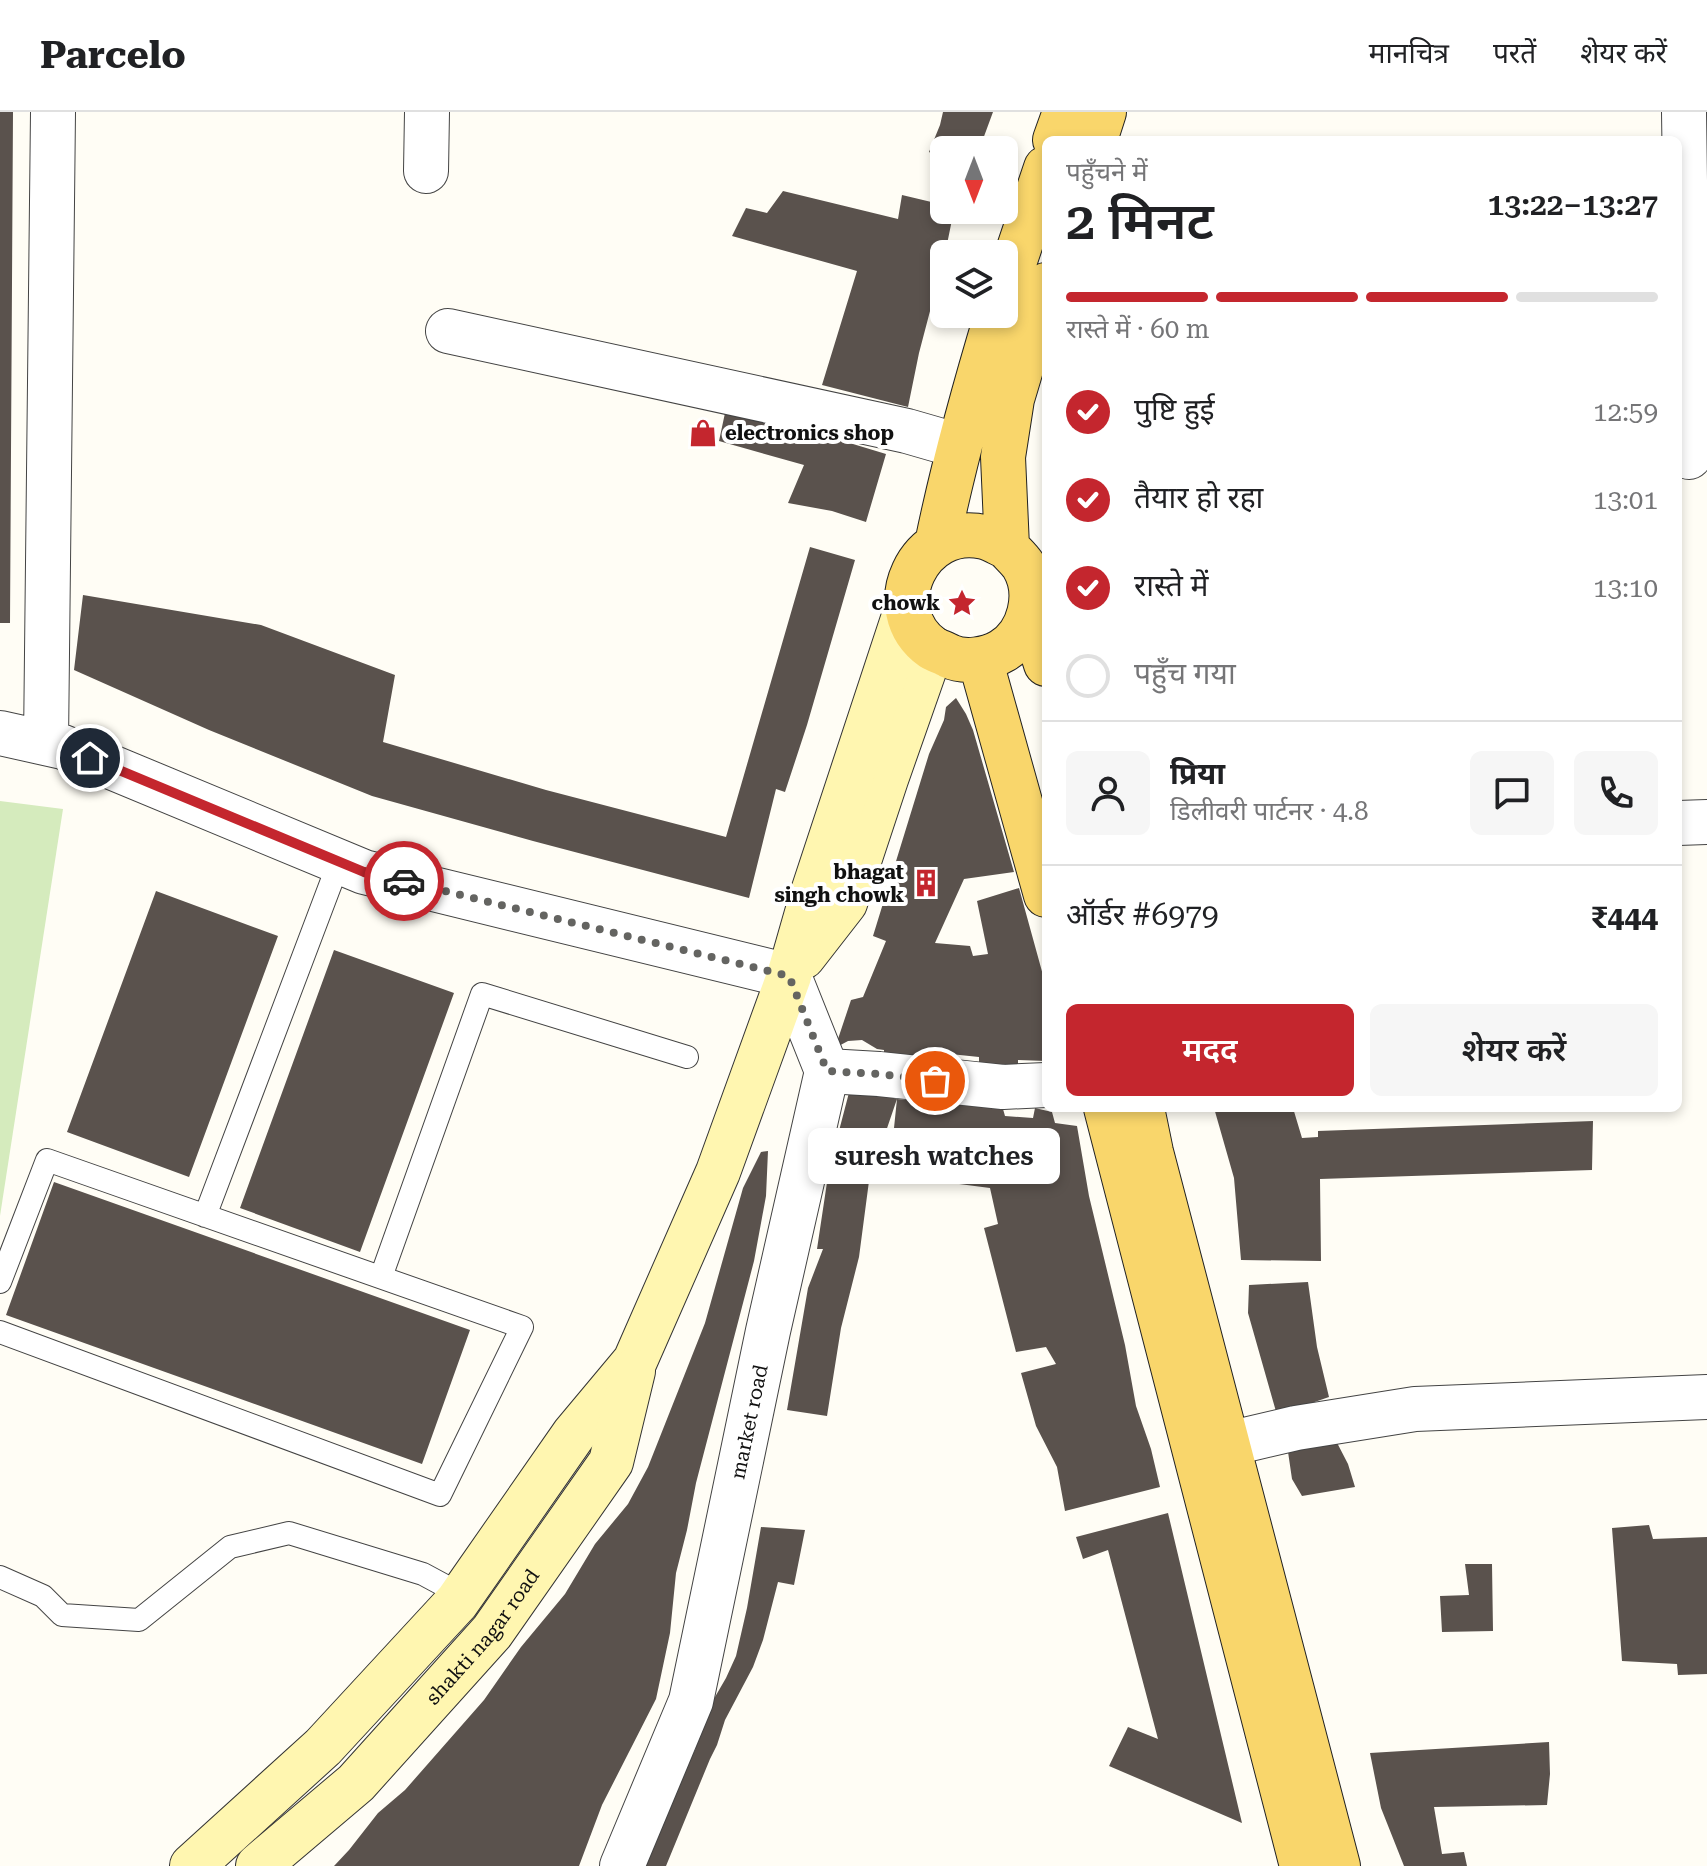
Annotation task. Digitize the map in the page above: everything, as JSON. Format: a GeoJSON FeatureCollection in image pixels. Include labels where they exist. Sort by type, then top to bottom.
{"type":"FeatureCollection","features":[{"type":"Feature","properties":{"kind":"main road"},"geometry":{"type":"LineString","coordinates":[[1056,136],[1065,112]]}},
{"type":"Feature","properties":{"kind":"main road"},"geometry":{"type":"LineString","coordinates":[[1096,136],[1104,112]]}},
{"type":"Feature","properties":{"kind":"main road"},"geometry":{"type":"LineString","coordinates":[[1018,251],[1042,180]]}},
{"type":"Feature","properties":{"kind":"main road"},"geometry":{"type":"LineString","coordinates":[[1007,547],[1003,457],[1012,399],[1042,298]]}},
{"type":"Feature","properties":{"kind":"main road"},"geometry":{"type":"LineString","coordinates":[[937,544],[959,446],[993,328]]}},
{"type":"Feature","properties":{"kind":"main road"},"geometry":{"type":"LineString","coordinates":[[192,1866],[323,1747],[462,1595],[574,1434],[635,1361],[718,1172],[789,976],[813,892],[907,607],[908,582],[919,560],[937,544],[960,536],[985,537],[1007,547],[1023,565],[1031,588],[1030,613],[1042,651]]}},
{"type":"Feature","properties":{"kind":"main road"},"geometry":{"type":"LineString","coordinates":[[907,607],[916,630],[932,648],[955,659],[980,659],[1002,651],[1020,635],[1030,613]]}},
{"type":"Feature","properties":{"kind":"main road"},"geometry":{"type":"LineString","coordinates":[[789,976],[845,903],[932,648]]}},
{"type":"Feature","properties":{"kind":"main road"},"geometry":{"type":"LineString","coordinates":[[980,659],[1042,881]]}},
{"type":"Feature","properties":{"kind":"main road"},"geometry":{"type":"LineString","coordinates":[[1107,1112],[1302,1866]]}},
{"type":"Feature","properties":{"kind":"main road"},"geometry":{"type":"LineString","coordinates":[[1143,1112],[1338,1866]]}},
{"type":"Feature","properties":{"kind":"main road","name":"shakti nagar road"},"geometry":{"type":"LineString","coordinates":[[258,1866],[356,1783],[492,1632],[611,1462],[635,1361]]}},
{"type":"Feature","properties":{"kind":"street"},"geometry":{"type":"LineString","coordinates":[[46,743],[53,112]]}},
{"type":"Feature","properties":{"kind":"street"},"geometry":{"type":"LineString","coordinates":[[426,171],[427,112]]}},
{"type":"Feature","properties":{"kind":"street"},"geometry":{"type":"LineString","coordinates":[[1684,112],[1689,457]]}},
{"type":"Feature","properties":{"kind":"street"},"geometry":{"type":"LineString","coordinates":[[448,331],[907,431],[959,446]]}},
{"type":"Feature","properties":{"kind":"street"},"geometry":{"type":"LineString","coordinates":[[0,733],[63,747],[364,872],[789,976],[827,1071],[1003,1087],[1042,1085]]}},
{"type":"Feature","properties":{"kind":"street"},"geometry":{"type":"LineString","coordinates":[[1682,823],[1707,822]]}},
{"type":"Feature","properties":{"kind":"street","name":"market road"},"geometry":{"type":"LineString","coordinates":[[622,1866],[691,1701],[768,1331],[827,1071]]}},
{"type":"Feature","properties":{"kind":"street"},"geometry":{"type":"LineString","coordinates":[[1228,1444],[1296,1428],[1415,1409],[1707,1397]]}},
{"type":"Feature","properties":{"kind":"lane"},"geometry":{"type":"LineString","coordinates":[[205,1216],[339,862]]}},
{"type":"Feature","properties":{"kind":"lane"},"geometry":{"type":"LineString","coordinates":[[381,1277],[482,994],[687,1057]]}},
{"type":"Feature","properties":{"kind":"lane"},"geometry":{"type":"LineString","coordinates":[[0,1282],[47,1160],[522,1327],[440,1495],[0,1332]]}},
{"type":"Feature","properties":{"kind":"lane"},"geometry":{"type":"LineString","coordinates":[[0,1577],[43,1596],[62,1615],[139,1620],[230,1547],[289,1533],[423,1574],[462,1595]]}},
{"type":"Feature","properties":{"kind":"green space"},"geometry":{"type":"Polygon","coordinates":[[[0,801],[63,809],[0,1216],[0,801]]]}},
{"type":"Feature","properties":{"kind":"building"},"geometry":{"type":"Polygon","coordinates":[[[0,112],[13,112],[10,623],[0,623],[0,112]]]}},
{"type":"Feature","properties":{"kind":"building"},"geometry":{"type":"Polygon","coordinates":[[[943,112],[993,112],[984,136],[936,136],[943,112]]]}},
{"type":"Feature","properties":{"kind":"building"},"geometry":{"type":"Polygon","coordinates":[[[783,191],[898,219],[902,195],[930,202],[930,224],[951,224],[948,240],[930,240],[930,311],[908,407],[822,385],[857,271],[732,236],[746,208],[767,213],[783,191]]]}},
{"type":"Feature","properties":{"kind":"building"},"geometry":{"type":"Polygon","coordinates":[[[725,413],[886,454],[866,522],[832,511],[788,503],[804,465],[719,441],[725,413]]]}},
{"type":"Feature","properties":{"kind":"building"},"geometry":{"type":"Polygon","coordinates":[[[810,547],[855,560],[785,792],[776,789],[749,898],[372,796],[209,730],[74,670],[83,595],[261,625],[395,675],[383,742],[546,790],[726,837],[810,547]]]}},
{"type":"Feature","properties":{"kind":"building","name":"bhagat singh chowk"},"geometry":{"type":"Polygon","coordinates":[[[956,698],[973,730],[1014,872],[964,879],[935,943],[970,946],[973,956],[988,954],[977,901],[1019,888],[1042,971],[1042,1061],[1018,1060],[1018,1067],[979,1064],[979,1057],[931,1052],[932,1059],[884,1055],[884,1050],[862,1040],[848,1041],[835,1048],[851,1000],[863,997],[886,941],[873,936],[946,707],[956,698]]]}},
{"type":"Feature","properties":{"kind":"building"},"geometry":{"type":"Polygon","coordinates":[[[156,891],[278,936],[189,1177],[67,1132],[156,891]]]}},
{"type":"Feature","properties":{"kind":"building"},"geometry":{"type":"Polygon","coordinates":[[[334,950],[454,993],[360,1252],[240,1208],[334,950]]]}},
{"type":"Feature","properties":{"kind":"building"},"geometry":{"type":"Polygon","coordinates":[[[851,1085],[897,1099],[869,1181],[859,1257],[841,1328],[827,1416],[787,1410],[808,1288],[823,1249],[817,1249],[829,1169],[851,1085]]]}},
{"type":"Feature","properties":{"kind":"building"},"geometry":{"type":"Polygon","coordinates":[[[897,1099],[1003,1109],[1005,1116],[1033,1118],[1035,1108],[1052,1112],[1055,1123],[1077,1126],[1089,1196],[1125,1345],[1136,1406],[1160,1487],[1065,1511],[1057,1467],[1036,1426],[1021,1373],[1056,1364],[1046,1347],[1016,1352],[984,1228],[998,1224],[990,1188],[882,1174],[894,1128],[897,1099]]]}},
{"type":"Feature","properties":{"kind":"building"},"geometry":{"type":"Polygon","coordinates":[[[1215,1112],[1294,1112],[1302,1138],[1318,1137],[1318,1131],[1593,1121],[1592,1170],[1320,1179],[1321,1261],[1241,1260],[1234,1178],[1215,1112]]]}},
{"type":"Feature","properties":{"kind":"building"},"geometry":{"type":"Polygon","coordinates":[[[768,1151],[766,1196],[754,1261],[696,1483],[676,1573],[670,1633],[656,1699],[602,1805],[579,1866],[334,1866],[378,1813],[405,1790],[484,1700],[521,1647],[565,1594],[595,1544],[628,1504],[648,1467],[705,1323],[743,1188],[761,1152],[768,1151]]]}},
{"type":"Feature","properties":{"kind":"building"},"geometry":{"type":"Polygon","coordinates":[[[54,1182],[470,1330],[422,1464],[6,1315],[54,1182]]]}},
{"type":"Feature","properties":{"kind":"building"},"geometry":{"type":"Polygon","coordinates":[[[1308,1282],[1317,1347],[1329,1397],[1277,1415],[1248,1313],[1249,1285],[1308,1282]]]}},
{"type":"Feature","properties":{"kind":"building"},"geometry":{"type":"Polygon","coordinates":[[[1333,1435],[1348,1464],[1355,1487],[1302,1496],[1292,1479],[1287,1445],[1333,1435]]]}},
{"type":"Feature","properties":{"kind":"building"},"geometry":{"type":"Polygon","coordinates":[[[1168,1513],[1242,1823],[1109,1766],[1128,1727],[1158,1739],[1108,1550],[1083,1559],[1076,1537],[1168,1513]]]}},
{"type":"Feature","properties":{"kind":"building"},"geometry":{"type":"Polygon","coordinates":[[[1649,1525],[1653,1539],[1707,1537],[1707,1674],[1678,1675],[1677,1664],[1622,1661],[1612,1528],[1649,1525]]]}},
{"type":"Feature","properties":{"kind":"building"},"geometry":{"type":"Polygon","coordinates":[[[761,1527],[805,1530],[794,1585],[778,1582],[753,1667],[725,1720],[666,1866],[641,1866],[668,1802],[695,1750],[708,1709],[736,1656],[761,1527]]]}},
{"type":"Feature","properties":{"kind":"building"},"geometry":{"type":"Polygon","coordinates":[[[1465,1564],[1492,1564],[1493,1631],[1442,1632],[1440,1596],[1469,1595],[1465,1564]]]}},
{"type":"Feature","properties":{"kind":"building"},"geometry":{"type":"Polygon","coordinates":[[[1549,1742],[1547,1805],[1434,1807],[1442,1854],[1464,1852],[1467,1866],[1404,1866],[1381,1808],[1370,1753],[1549,1742]]]}},
{"type":"Feature","properties":{"kind":"way so far"},"geometry":{"type":"LineString","coordinates":[[404,881],[789,976],[827,1071],[935,1081]]}},
{"type":"Feature","properties":{"kind":"place","name":"electronics shop"},"geometry":{"type":"Point","coordinates":[703,433]}},
{"type":"Feature","properties":{"kind":"place","name":"chowk"},"geometry":{"type":"Point","coordinates":[962,603]}},
{"type":"Feature","properties":{"kind":"place","name":"bhagat singh chowk"},"geometry":{"type":"Point","coordinates":[926,883]}},
{"type":"Feature","properties":{"kind":"place","name":"suresh watches"},"geometry":{"type":"Point","coordinates":[935,1081]}},
{"type":"Feature","properties":{"kind":"route"},"geometry":{"type":"LineString","coordinates":[[90,758],[364,872],[404,881]]}}]}
